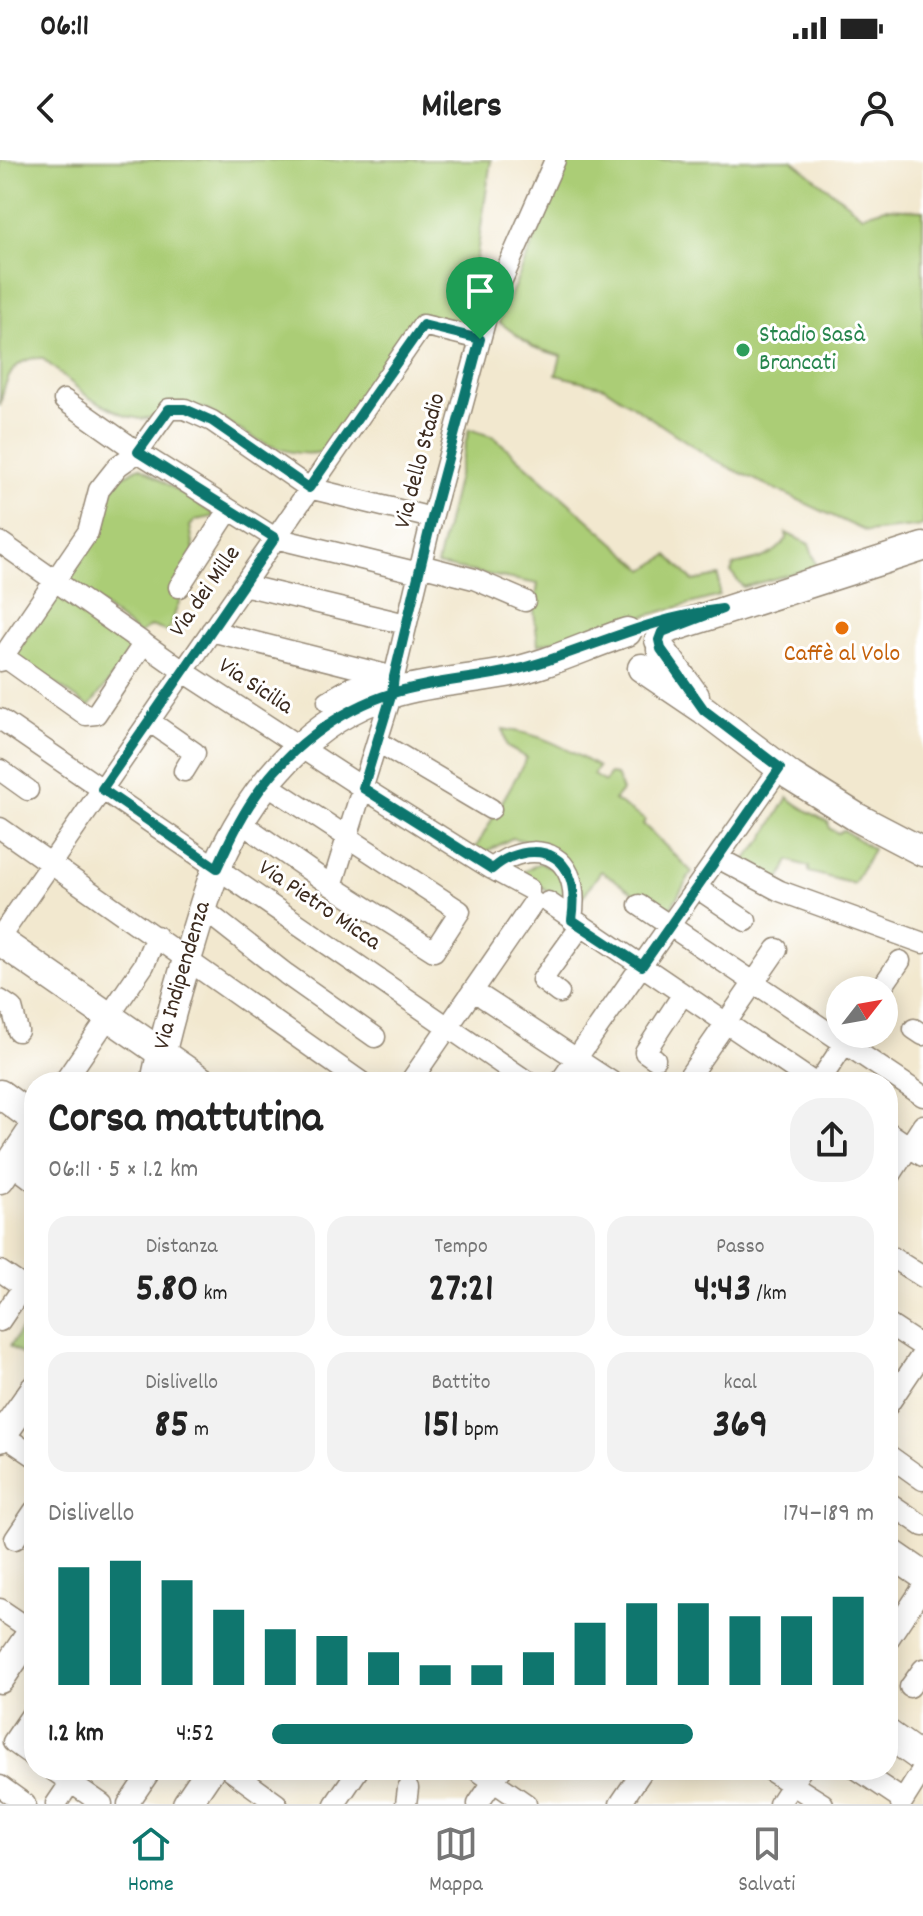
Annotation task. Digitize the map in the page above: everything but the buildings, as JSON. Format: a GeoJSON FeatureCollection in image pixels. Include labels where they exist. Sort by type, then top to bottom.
{"type":"FeatureCollection","features":[{"type":"Feature","properties":{"kind":"street","name":"Via dello Stadio"},"geometry":{"type":"LineString","coordinates":[[332,886],[378,742],[389,681],[487,314],[555,160]]}},
{"type":"Feature","properties":{"kind":"street","name":"Via dei Mille"},"geometry":{"type":"LineString","coordinates":[[0,939],[423,325],[480,339]]}},
{"type":"Feature","properties":{"kind":"street"},"geometry":{"type":"LineString","coordinates":[[64,400],[138,452],[275,538],[474,579],[525,601]]}},
{"type":"Feature","properties":{"kind":"street"},"geometry":{"type":"LineString","coordinates":[[144,643],[96,714],[86,715],[2,658],[88,532],[99,490],[118,466],[138,452],[169,409],[185,409],[212,421],[309,488],[432,518]]}},
{"type":"Feature","properties":{"kind":"street"},"geometry":{"type":"LineString","coordinates":[[179,587],[229,510]]}},
{"type":"Feature","properties":{"kind":"street","name":"Via Sicilia"},"geometry":{"type":"LineString","coordinates":[[0,542],[183,671],[577,923],[801,1072]]}},
{"type":"Feature","properties":{"kind":"street","name":"Via Indipendenza"},"geometry":{"type":"LineString","coordinates":[[157,1072],[203,909],[217,868],[240,822],[265,783],[300,747],[389,681],[444,681],[508,672],[561,657],[643,646],[668,629],[722,609],[923,547]]}},
{"type":"Feature","properties":{"kind":"street"},"geometry":{"type":"LineString","coordinates":[[243,585],[406,624]]}},
{"type":"Feature","properties":{"kind":"street"},"geometry":{"type":"LineString","coordinates":[[211,631],[389,681]]}},
{"type":"Feature","properties":{"kind":"street"},"geometry":{"type":"LineString","coordinates":[[643,646],[704,710],[780,768],[858,818],[923,852]]}},
{"type":"Feature","properties":{"kind":"street"},"geometry":{"type":"LineString","coordinates":[[328,701],[352,687],[389,681]]}},
{"type":"Feature","properties":{"kind":"street","name":"Via Pietro Micca"},"geometry":{"type":"LineString","coordinates":[[0,719],[514,1072]]}},
{"type":"Feature","properties":{"kind":"street"},"geometry":{"type":"LineString","coordinates":[[149,721],[195,753],[184,771]]}},
{"type":"Feature","properties":{"kind":"street"},"geometry":{"type":"LineString","coordinates":[[378,742],[491,809]]}},
{"type":"Feature","properties":{"kind":"street"},"geometry":{"type":"LineString","coordinates":[[567,1072],[780,768]]}},
{"type":"Feature","properties":{"kind":"street"},"geometry":{"type":"LineString","coordinates":[[0,770],[28,790]]}},
{"type":"Feature","properties":{"kind":"street"},"geometry":{"type":"LineString","coordinates":[[240,822],[434,951],[460,911],[265,783]]}},
{"type":"Feature","properties":{"kind":"street"},"geometry":{"type":"LineString","coordinates":[[0,828],[347,1072]]}},
{"type":"Feature","properties":{"kind":"street"},"geometry":{"type":"LineString","coordinates":[[492,869],[503,858],[517,852],[536,852],[551,856],[569,873],[577,923],[542,980],[559,993]]}},
{"type":"Feature","properties":{"kind":"street"},"geometry":{"type":"LineString","coordinates":[[718,858],[780,891],[923,943]]}},
{"type":"Feature","properties":{"kind":"street"},"geometry":{"type":"LineString","coordinates":[[697,888],[746,921]]}},
{"type":"Feature","properties":{"kind":"street"},"geometry":{"type":"LineString","coordinates":[[417,1072],[537,898]]}},
{"type":"Feature","properties":{"kind":"street"},"geometry":{"type":"LineString","coordinates":[[639,905],[754,983],[826,1025]]}},
{"type":"Feature","properties":{"kind":"street"},"geometry":{"type":"LineString","coordinates":[[203,909],[286,974],[375,1037]]}},
{"type":"Feature","properties":{"kind":"street"},"geometry":{"type":"LineString","coordinates":[[71,1072],[144,965],[156,936]]}},
{"type":"Feature","properties":{"kind":"street"},"geometry":{"type":"LineString","coordinates":[[0,939],[189,1072]]}},
{"type":"Feature","properties":{"kind":"street"},"geometry":{"type":"LineString","coordinates":[[692,1072],[777,949]]}},
{"type":"Feature","properties":{"kind":"street"},"geometry":{"type":"LineString","coordinates":[[890,976],[900,961]]}},
{"type":"Feature","properties":{"kind":"street"},"geometry":{"type":"LineString","coordinates":[[655,1059],[645,1052],[683,994]]}},
{"type":"Feature","properties":{"kind":"street"},"geometry":{"type":"LineString","coordinates":[[484,998],[596,1072]]}},
{"type":"Feature","properties":{"kind":"street"},"geometry":{"type":"LineString","coordinates":[[0,1000],[12,1008],[18,1031]]}},
{"type":"Feature","properties":{"kind":"street"},"geometry":{"type":"LineString","coordinates":[[823,1072],[841,1048]]}},
{"type":"Feature","properties":{"kind":"street"},"geometry":{"type":"LineString","coordinates":[[861,1048],[892,1072]]}},
{"type":"Feature","properties":{"kind":"street"},"geometry":{"type":"LineString","coordinates":[[898,1077],[923,1096]]}},
{"type":"Feature","properties":{"kind":"street"},"geometry":{"type":"LineString","coordinates":[[0,1094],[24,1112]]}},
{"type":"Feature","properties":{"kind":"street"},"geometry":{"type":"LineString","coordinates":[[898,1169],[916,1151],[923,1125]]}},
{"type":"Feature","properties":{"kind":"street"},"geometry":{"type":"LineString","coordinates":[[898,1139],[916,1151]]}},
{"type":"Feature","properties":{"kind":"street"},"geometry":{"type":"LineString","coordinates":[[24,1143],[5,1171],[24,1178]]}},
{"type":"Feature","properties":{"kind":"street"},"geometry":{"type":"LineString","coordinates":[[898,1261],[923,1277]]}},
{"type":"Feature","properties":{"kind":"street"},"geometry":{"type":"LineString","coordinates":[[0,1271],[24,1288]]}},
{"type":"Feature","properties":{"kind":"street"},"geometry":{"type":"LineString","coordinates":[[0,1321],[24,1296]]}},
{"type":"Feature","properties":{"kind":"street"},"geometry":{"type":"LineString","coordinates":[[898,1331],[923,1347]]}},
{"type":"Feature","properties":{"kind":"street"},"geometry":{"type":"LineString","coordinates":[[898,1388],[923,1353]]}},
{"type":"Feature","properties":{"kind":"street"},"geometry":{"type":"LineString","coordinates":[[24,1404],[1,1435],[24,1450]]}},
{"type":"Feature","properties":{"kind":"street"},"geometry":{"type":"LineString","coordinates":[[898,1462],[923,1480]]}},
{"type":"Feature","properties":{"kind":"street"},"geometry":{"type":"LineString","coordinates":[[898,1509],[923,1526]]}},
{"type":"Feature","properties":{"kind":"street"},"geometry":{"type":"LineString","coordinates":[[15,1539],[24,1526]]}},
{"type":"Feature","properties":{"kind":"street"},"geometry":{"type":"LineString","coordinates":[[898,1558],[923,1575]]}},
{"type":"Feature","properties":{"kind":"street"},"geometry":{"type":"LineString","coordinates":[[898,1625],[923,1587]]}},
{"type":"Feature","properties":{"kind":"street"},"geometry":{"type":"LineString","coordinates":[[0,1609],[24,1625]]}},
{"type":"Feature","properties":{"kind":"street"},"geometry":{"type":"LineString","coordinates":[[0,1679],[24,1644]]}},
{"type":"Feature","properties":{"kind":"street"},"geometry":{"type":"LineString","coordinates":[[910,1687],[923,1669]]}},
{"type":"Feature","properties":{"kind":"street"},"geometry":{"type":"LineString","coordinates":[[24,1726],[13,1742],[24,1750]]}},
{"type":"Feature","properties":{"kind":"street"},"geometry":{"type":"LineString","coordinates":[[898,1741],[923,1759]]}},
{"type":"Feature","properties":{"kind":"street"},"geometry":{"type":"LineString","coordinates":[[872,1780],[902,1802],[923,1769]]}},
{"type":"Feature","properties":{"kind":"street"},"geometry":{"type":"LineString","coordinates":[[56,1804],[72,1780]]}},
{"type":"Feature","properties":{"kind":"street"},"geometry":{"type":"LineString","coordinates":[[79,1780],[102,1804]]}},
{"type":"Feature","properties":{"kind":"street"},"geometry":{"type":"LineString","coordinates":[[128,1804],[144,1780]]}},
{"type":"Feature","properties":{"kind":"street"},"geometry":{"type":"LineString","coordinates":[[187,1804],[203,1780]]}},
{"type":"Feature","properties":{"kind":"street"},"geometry":{"type":"LineString","coordinates":[[244,1780],[277,1804]]}},
{"type":"Feature","properties":{"kind":"street"},"geometry":{"type":"LineString","coordinates":[[335,1804],[351,1780]]}},
{"type":"Feature","properties":{"kind":"street"},"geometry":{"type":"LineString","coordinates":[[478,1804],[488,1780]]}},
{"type":"Feature","properties":{"kind":"street"},"geometry":{"type":"LineString","coordinates":[[497,1780],[526,1804]]}},
{"type":"Feature","properties":{"kind":"street"},"geometry":{"type":"LineString","coordinates":[[620,1804],[636,1780]]}},
{"type":"Feature","properties":{"kind":"street"},"geometry":{"type":"LineString","coordinates":[[779,1804],[795,1780]]}},
{"type":"Feature","properties":{"kind":"street"},"geometry":{"type":"LineString","coordinates":[[800,1780],[823,1804]]}},
{"type":"Feature","properties":{"kind":"street"},"geometry":{"type":"LineString","coordinates":[[0,1786],[25,1804]]}},
{"type":"Feature","properties":{"kind":"green space"},"geometry":{"type":"Polygon","coordinates":[[[0,160],[491,160],[469,309],[478,312],[474,326],[423,314],[321,452],[306,454],[275,447],[204,408],[141,419],[126,416],[88,397],[42,358],[24,361],[17,366],[7,380],[0,406],[0,160]]]}},
{"type":"Feature","properties":{"kind":"green space","name":"Stadio Sasà Brancati"},"geometry":{"type":"Polygon","coordinates":[[[569,160],[792,160],[862,215],[885,208],[923,210],[923,526],[867,532],[717,462],[604,387],[556,375],[561,356],[533,347],[499,322],[569,160]]]}},
{"type":"Feature","properties":{"kind":"green space"},"geometry":{"type":"Polygon","coordinates":[[[469,429],[494,437],[645,570],[668,555],[693,581],[719,576],[719,596],[538,645],[534,611],[538,584],[437,565],[469,429]]]}},
{"type":"Feature","properties":{"kind":"green space"},"geometry":{"type":"Polygon","coordinates":[[[140,467],[217,516],[196,520],[190,526],[194,550],[174,594],[181,597],[168,632],[151,626],[139,634],[72,583],[72,574],[96,539],[110,492],[121,477],[140,467]]]}},
{"type":"Feature","properties":{"kind":"green space"},"geometry":{"type":"Polygon","coordinates":[[[786,533],[809,544],[817,567],[743,587],[731,572],[734,565],[770,554],[782,545],[787,538],[786,533]]]}},
{"type":"Feature","properties":{"kind":"green space"},"geometry":{"type":"Polygon","coordinates":[[[62,594],[135,648],[89,707],[15,655],[55,595],[62,594]]]}},
{"type":"Feature","properties":{"kind":"green space"},"geometry":{"type":"Polygon","coordinates":[[[503,729],[530,734],[563,748],[598,767],[593,775],[605,782],[609,774],[616,775],[622,791],[614,800],[645,820],[643,824],[692,872],[667,914],[601,871],[576,906],[544,845],[512,838],[486,852],[474,851],[527,758],[507,747],[503,729]]]}},
{"type":"Feature","properties":{"kind":"green space"},"geometry":{"type":"Polygon","coordinates":[[[788,797],[828,822],[830,829],[838,833],[843,830],[873,849],[854,884],[809,872],[809,867],[789,860],[780,880],[745,860],[762,841],[788,797]]]}},
{"type":"Feature","properties":{"kind":"green space"},"geometry":{"type":"Polygon","coordinates":[[[539,863],[560,870],[568,905],[522,873],[539,863]]]}},
{"type":"Feature","properties":{"kind":"green space"},"geometry":{"type":"Polygon","coordinates":[[[24,1326],[24,1356],[10,1346],[24,1326]]]}},
{"type":"Feature","properties":{"kind":"place","name":"Stadio Sasà Brancati"},"geometry":{"type":"Point","coordinates":[743,350]}},
{"type":"Feature","properties":{"kind":"place","name":"Caffè al Volo"},"geometry":{"type":"Point","coordinates":[842,628]}},
{"type":"Feature","properties":{"kind":"route"},"geometry":{"type":"LineString","coordinates":[[480,339],[423,325],[309,488],[212,421],[185,409],[169,409],[138,452],[275,538],[102,789],[217,868],[253,799],[265,783],[300,747],[346,713],[392,693],[444,681],[508,672],[561,657],[634,628],[689,613],[722,609],[662,632],[659,640],[661,649],[704,710],[780,768],[642,966],[572,920],[569,873],[551,856],[517,852],[503,858],[492,869],[363,788],[392,693],[432,518],[480,339]]}}]}
